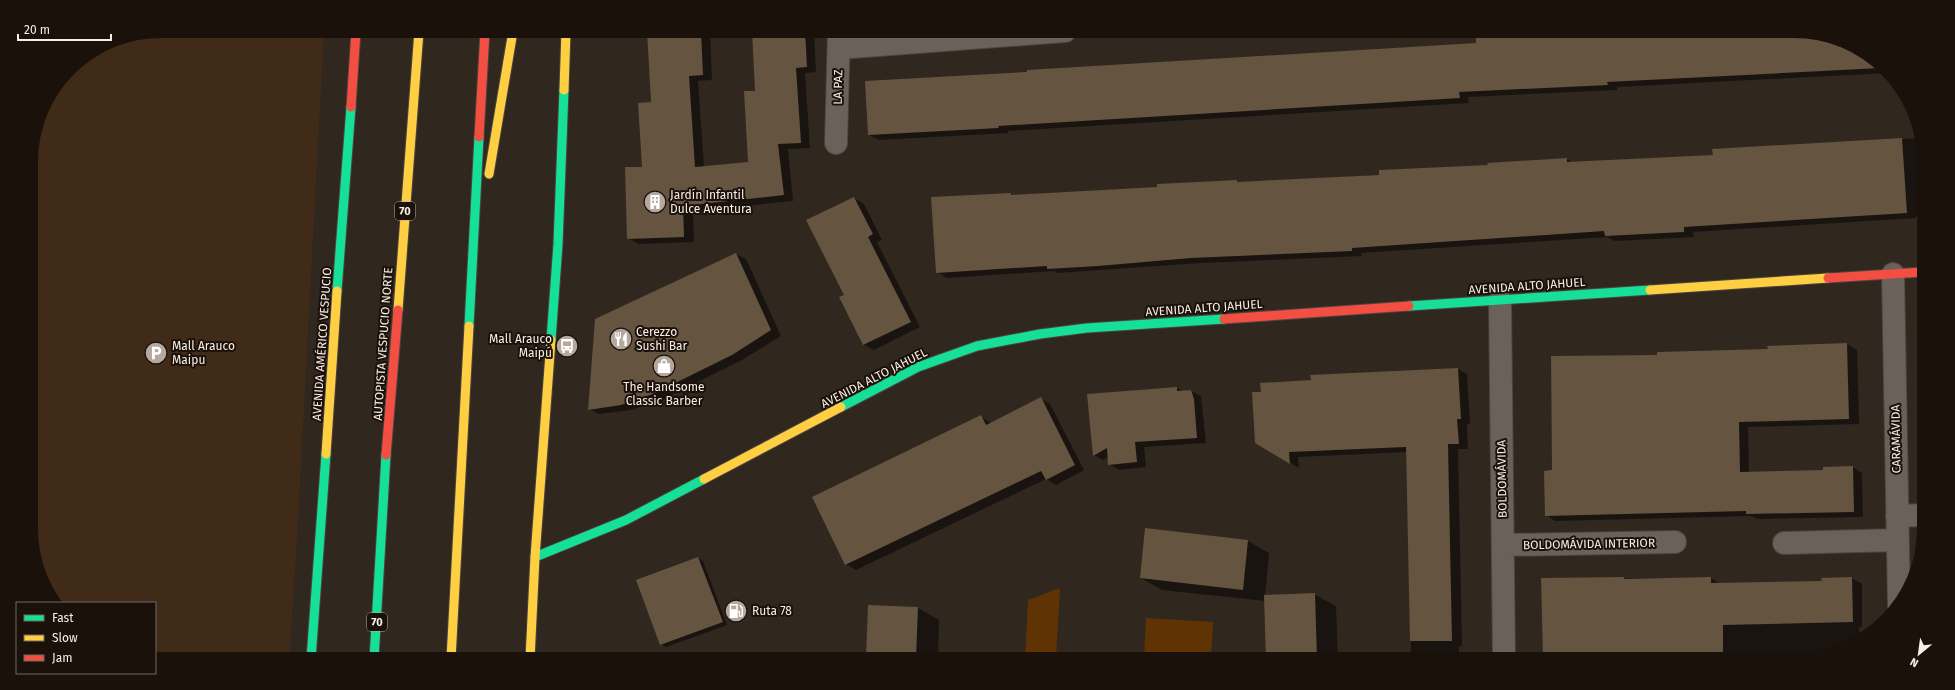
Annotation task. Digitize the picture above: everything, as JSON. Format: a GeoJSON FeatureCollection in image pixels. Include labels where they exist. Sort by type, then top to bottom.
{"type":"FeatureCollection","features":[{"type":"Feature","properties":{"kind":"main road","name":"AVENIDA AMÉRICO VESPUCIO"},"geometry":{"type":"LineString","coordinates":[[312,652],[355,38]]}},
{"type":"Feature","properties":{"kind":"main road","name":"AUTOPISTA VESPUCIO NORTE"},"geometry":{"type":"LineString","coordinates":[[374,652],[385,484],[418,38]]}},
{"type":"Feature","properties":{"kind":"main road"},"geometry":{"type":"LineString","coordinates":[[451,652],[485,38]]}},
{"type":"Feature","properties":{"kind":"main road"},"geometry":{"type":"LineString","coordinates":[[488,180],[512,38]]}},
{"type":"Feature","properties":{"kind":"main road"},"geometry":{"type":"LineString","coordinates":[[530,652],[535,557],[558,244],[566,38]]}},
{"type":"Feature","properties":{"kind":"main road"},"geometry":{"type":"LineString","coordinates":[[471,282],[485,196]]}},
{"type":"Feature","properties":{"kind":"main road","name":"AVENIDA ALTO JAHUEL"},"geometry":{"type":"LineString","coordinates":[[535,557],[626,520],[918,367],[977,346],[1040,334],[1087,328],[1917,272]]}},
{"type":"Feature","properties":{"kind":"street"},"geometry":{"type":"LineString","coordinates":[[839,40],[889,38]]}},
{"type":"Feature","properties":{"kind":"street","name":"LA PAZ"},"geometry":{"type":"LineString","coordinates":[[836,143],[839,40]]}},
{"type":"Feature","properties":{"kind":"street","name":"CARAMÁVIDA"},"geometry":{"type":"LineString","coordinates":[[1893,274],[1899,592]]}},
{"type":"Feature","properties":{"kind":"street","name":"BOLDOMÁVIDA"},"geometry":{"type":"LineString","coordinates":[[1500,300],[1504,652]]}},
{"type":"Feature","properties":{"kind":"street"},"geometry":{"type":"LineString","coordinates":[[1897,516],[1917,515]]}},
{"type":"Feature","properties":{"kind":"street"},"geometry":{"type":"LineString","coordinates":[[1784,543],[1898,540]]}},
{"type":"Feature","properties":{"kind":"street","name":"BOLDOMÁVIDA INTERIOR"},"geometry":{"type":"LineString","coordinates":[[1503,545],[1675,542]]}},
{"type":"Feature","properties":{"kind":"shaded area","name":"Mall Arauco Maipu"},"geometry":{"type":"Polygon","coordinates":[[[153,38],[324,38],[296,558],[289,652],[156,652],[156,602],[62,602],[54,591],[47,576],[40,553],[38,537],[39,145],[47,114],[54,99],[63,86],[80,68],[99,54],[114,47],[137,40],[153,38]]]}},
{"type":"Feature","properties":{"kind":"shaded area"},"geometry":{"type":"Polygon","coordinates":[[[1060,588],[1056,652],[1025,652],[1028,600],[1060,588]]]}},
{"type":"Feature","properties":{"kind":"shaded area"},"geometry":{"type":"Polygon","coordinates":[[[1146,618],[1213,622],[1211,652],[1144,652],[1146,618]]]}},
{"type":"Feature","properties":{"kind":"building"},"geometry":{"type":"Polygon","coordinates":[[[647,38],[701,38],[703,75],[689,76],[695,167],[748,162],[744,91],[755,91],[752,38],[805,38],[807,67],[796,68],[801,143],[778,144],[784,195],[683,206],[684,237],[627,239],[625,167],[642,167],[638,103],[651,102],[647,38]]]}},
{"type":"Feature","properties":{"kind":"building"},"geometry":{"type":"Polygon","coordinates":[[[1476,38],[1810,39],[1841,47],[1856,54],[1875,68],[1607,82],[1608,85],[1459,92],[1460,98],[868,135],[865,81],[1476,43],[1476,38]]]}},
{"type":"Feature","properties":{"kind":"building"},"geometry":{"type":"Polygon","coordinates":[[[1902,138],[1907,213],[1684,227],[1684,232],[1605,236],[1604,231],[1352,248],[1352,251],[1191,258],[1047,269],[1047,266],[936,273],[931,197],[1011,193],[1011,195],[1157,187],[1157,184],[1237,180],[1237,182],[1379,175],[1379,170],[1488,165],[1487,163],[1567,158],[1567,162],[1713,155],[1712,149],[1902,138]]]}},
{"type":"Feature","properties":{"kind":"building"},"geometry":{"type":"Polygon","coordinates":[[[854,197],[873,234],[868,237],[911,322],[863,345],[839,297],[844,295],[806,220],[854,197]]]}},
{"type":"Feature","properties":{"kind":"building"},"geometry":{"type":"Polygon","coordinates":[[[736,253],[771,330],[732,355],[653,394],[621,405],[588,410],[595,319],[736,253]]]}},
{"type":"Feature","properties":{"kind":"building"},"geometry":{"type":"Polygon","coordinates":[[[1847,343],[1849,419],[1739,422],[1740,472],[1823,470],[1823,467],[1853,466],[1854,512],[1746,514],[1746,511],[1545,516],[1544,471],[1552,470],[1551,356],[1657,355],[1657,352],[1768,349],[1767,346],[1847,343]]]}},
{"type":"Feature","properties":{"kind":"building"},"geometry":{"type":"Polygon","coordinates":[[[1458,368],[1461,419],[1457,419],[1459,444],[1448,444],[1452,641],[1410,641],[1406,447],[1289,452],[1290,464],[1255,443],[1252,392],[1261,392],[1260,383],[1311,380],[1310,375],[1458,368]]]}},
{"type":"Feature","properties":{"kind":"building"},"geometry":{"type":"Polygon","coordinates":[[[1177,387],[1177,391],[1191,390],[1194,399],[1197,438],[1135,442],[1137,462],[1108,465],[1107,448],[1093,456],[1087,394],[1177,387]]]}},
{"type":"Feature","properties":{"kind":"building"},"geometry":{"type":"Polygon","coordinates":[[[1041,397],[1075,465],[1046,480],[1041,471],[845,565],[812,497],[981,415],[986,425],[1041,397]]]}},
{"type":"Feature","properties":{"kind":"building"},"geometry":{"type":"Polygon","coordinates":[[[1145,528],[1248,540],[1243,590],[1140,578],[1145,528]]]}},
{"type":"Feature","properties":{"kind":"building"},"geometry":{"type":"Polygon","coordinates":[[[698,557],[723,622],[660,645],[636,580],[698,557]]]}},
{"type":"Feature","properties":{"kind":"building"},"geometry":{"type":"Polygon","coordinates":[[[1624,577],[1624,579],[1711,577],[1711,583],[1822,581],[1821,578],[1852,577],[1853,622],[1723,625],[1723,652],[1543,652],[1541,578],[1624,577]]]}},
{"type":"Feature","properties":{"kind":"building"},"geometry":{"type":"Polygon","coordinates":[[[1315,593],[1317,652],[1266,652],[1264,595],[1315,593]]]}},
{"type":"Feature","properties":{"kind":"building"},"geometry":{"type":"Polygon","coordinates":[[[868,605],[918,607],[916,652],[866,652],[868,605]]]}},
{"type":"Feature","properties":{"kind":"traffic: fast"},"geometry":{"type":"LineString","coordinates":[[551,340],[558,244],[564,90]]}},
{"type":"Feature","properties":{"kind":"traffic: fast"},"geometry":{"type":"LineString","coordinates":[[337,291],[351,107]]}},
{"type":"Feature","properties":{"kind":"traffic: fast"},"geometry":{"type":"LineString","coordinates":[[469,326],[479,137]]}},
{"type":"Feature","properties":{"kind":"traffic: fast"},"geometry":{"type":"LineString","coordinates":[[1409,306],[1650,290]]}},
{"type":"Feature","properties":{"kind":"traffic: fast"},"geometry":{"type":"LineString","coordinates":[[841,407],[918,367],[977,346],[1040,334],[1087,328],[1224,319]]}},
{"type":"Feature","properties":{"kind":"traffic: fast"},"geometry":{"type":"LineString","coordinates":[[312,652],[326,454]]}},
{"type":"Feature","properties":{"kind":"traffic: fast"},"geometry":{"type":"LineString","coordinates":[[374,652],[386,455]]}},
{"type":"Feature","properties":{"kind":"traffic: fast"},"geometry":{"type":"LineString","coordinates":[[535,557],[626,520],[704,479]]}},
{"type":"Feature","properties":{"kind":"traffic: slow"},"geometry":{"type":"LineString","coordinates":[[398,310],[418,38]]}},
{"type":"Feature","properties":{"kind":"traffic: slow"},"geometry":{"type":"LineString","coordinates":[[489,174],[512,38]]}},
{"type":"Feature","properties":{"kind":"traffic: slow"},"geometry":{"type":"LineString","coordinates":[[564,90],[566,38]]}},
{"type":"Feature","properties":{"kind":"traffic: slow"},"geometry":{"type":"LineString","coordinates":[[1650,290],[1828,278]]}},
{"type":"Feature","properties":{"kind":"traffic: slow"},"geometry":{"type":"LineString","coordinates":[[326,454],[337,291]]}},
{"type":"Feature","properties":{"kind":"traffic: slow"},"geometry":{"type":"LineString","coordinates":[[451,652],[469,326]]}},
{"type":"Feature","properties":{"kind":"traffic: slow"},"geometry":{"type":"LineString","coordinates":[[530,652],[535,557],[551,340]]}},
{"type":"Feature","properties":{"kind":"traffic: slow"},"geometry":{"type":"LineString","coordinates":[[704,479],[841,407]]}},
{"type":"Feature","properties":{"kind":"traffic: jam"},"geometry":{"type":"LineString","coordinates":[[351,107],[356,38]]}},
{"type":"Feature","properties":{"kind":"traffic: jam"},"geometry":{"type":"LineString","coordinates":[[479,137],[485,38]]}},
{"type":"Feature","properties":{"kind":"traffic: jam"},"geometry":{"type":"LineString","coordinates":[[1828,278],[1917,272]]}},
{"type":"Feature","properties":{"kind":"traffic: jam"},"geometry":{"type":"LineString","coordinates":[[1224,319],[1409,306]]}},
{"type":"Feature","properties":{"kind":"traffic: jam"},"geometry":{"type":"LineString","coordinates":[[386,455],[398,310]]}},
{"type":"Feature","properties":{"kind":"place","name":"Jardín Infantil Dulce Aventura"},"geometry":{"type":"Point","coordinates":[655,202]}},
{"type":"Feature","properties":{"kind":"place","name":"Cerezzo Sushi Bar"},"geometry":{"type":"Point","coordinates":[621,339]}},
{"type":"Feature","properties":{"kind":"place","name":"Mall Arauco Maipú"},"geometry":{"type":"Point","coordinates":[567,346]}},
{"type":"Feature","properties":{"kind":"place","name":"Mall Arauco Maipu"},"geometry":{"type":"Point","coordinates":[156,353]}},
{"type":"Feature","properties":{"kind":"place","name":"The Handsome Classic Barber"},"geometry":{"type":"Point","coordinates":[664,366]}},
{"type":"Feature","properties":{"kind":"place","name":"Ruta 78"},"geometry":{"type":"Point","coordinates":[736,611]}}]}
